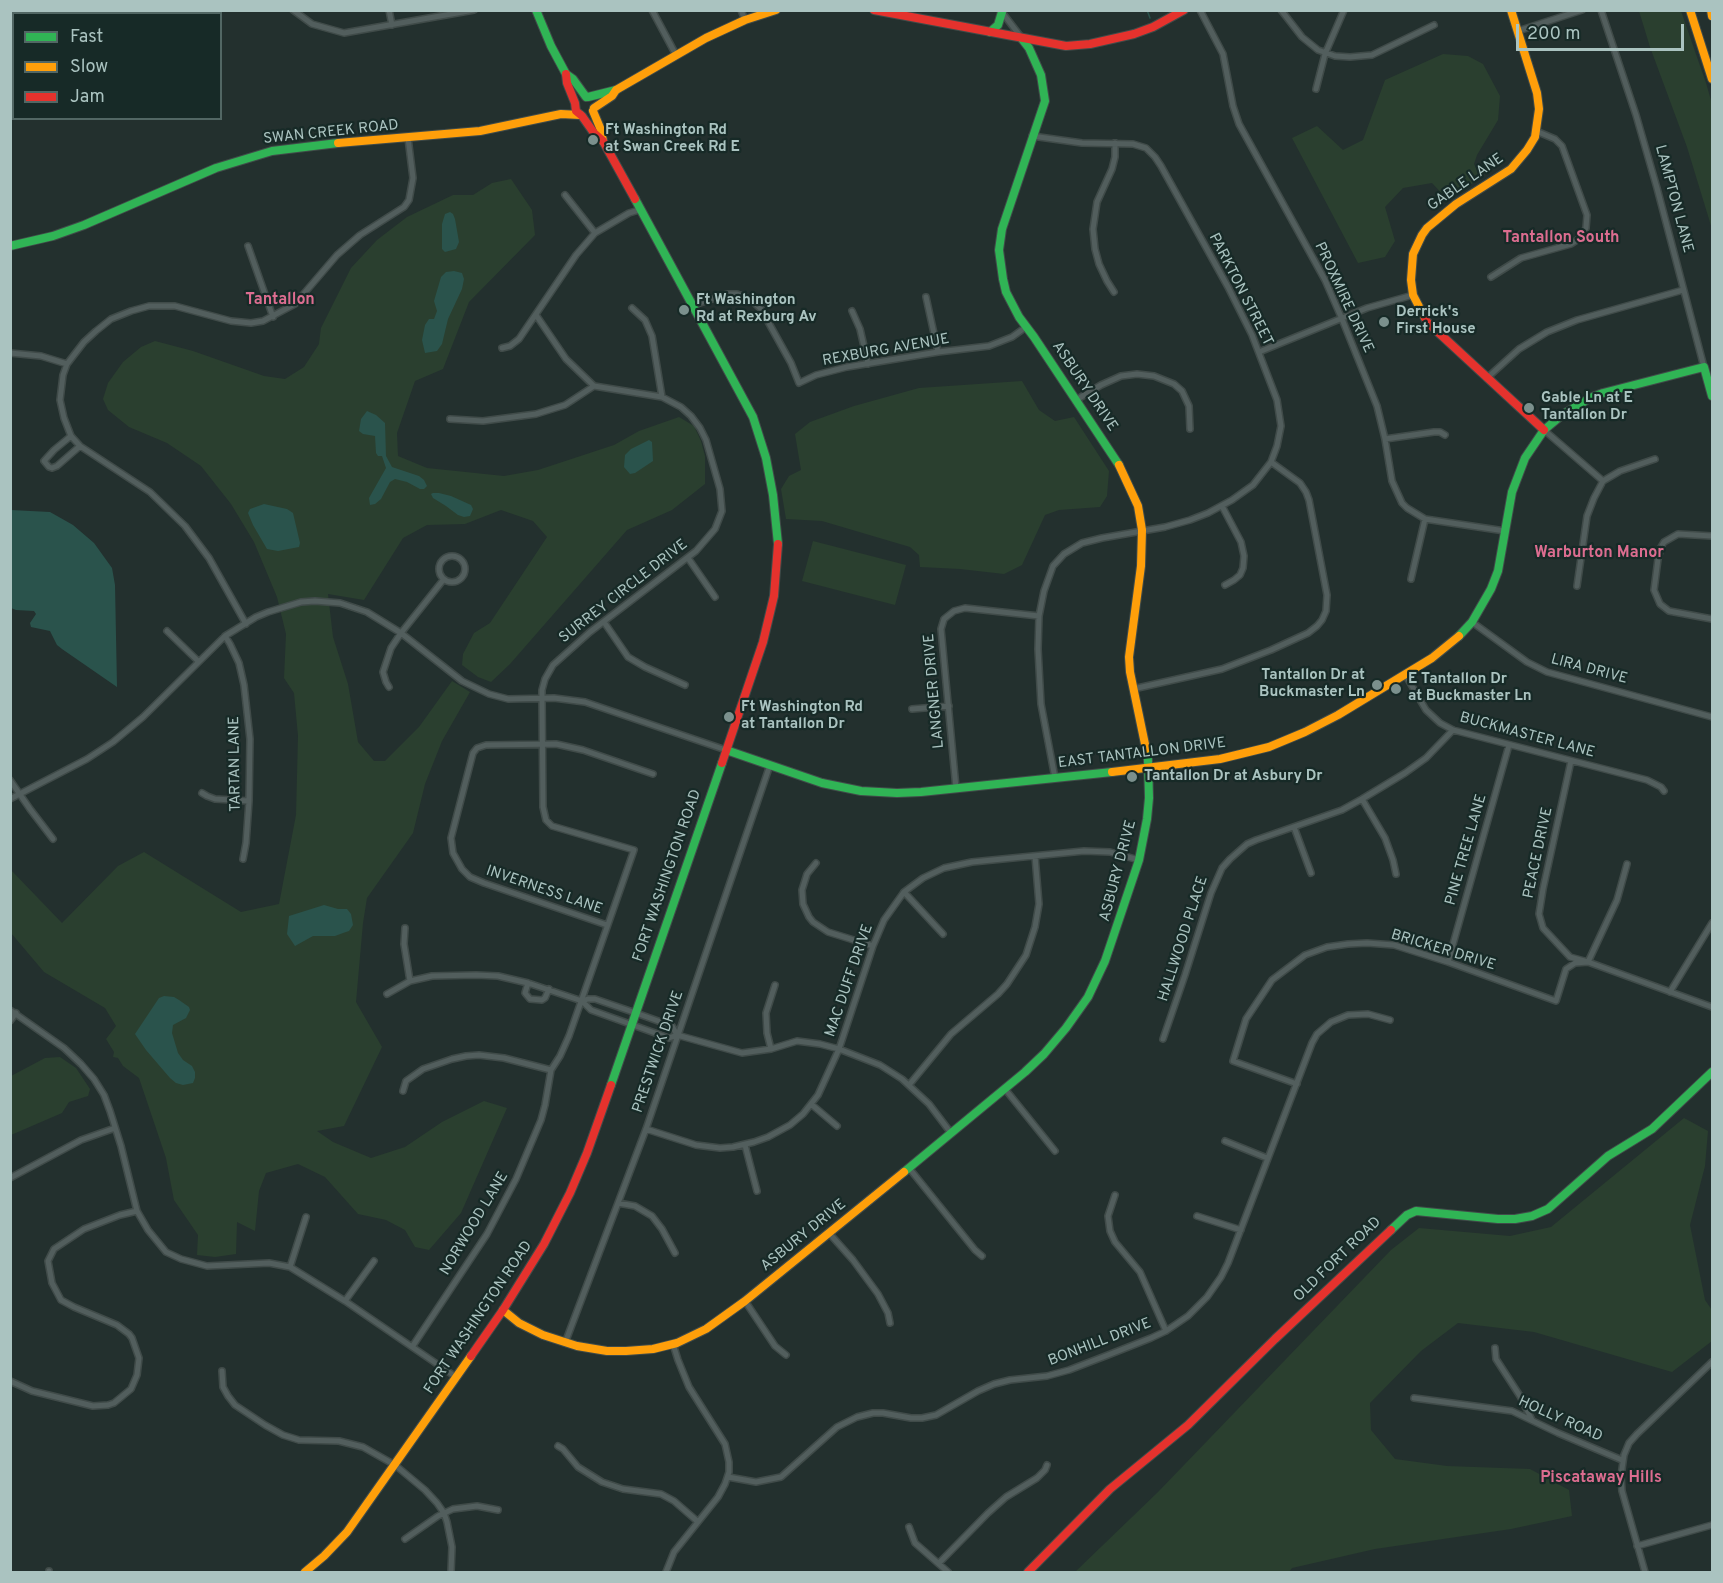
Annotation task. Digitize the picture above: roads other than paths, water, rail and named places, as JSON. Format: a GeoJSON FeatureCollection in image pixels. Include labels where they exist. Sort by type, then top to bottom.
{"type":"FeatureCollection","features":[{"type":"Feature","properties":{"kind":"main road"},"geometry":{"type":"LineString","coordinates":[[536,10],[550,46],[566,74],[576,111],[581,115],[590,115],[616,90]]}},
{"type":"Feature","properties":{"kind":"main road"},"geometry":{"type":"LineString","coordinates":[[575,105],[578,99],[616,90],[721,30],[776,10]]}},
{"type":"Feature","properties":{"kind":"main road"},"geometry":{"type":"LineString","coordinates":[[874,10],[1058,46],[1090,44],[1143,30],[1184,10]]}},
{"type":"Feature","properties":{"kind":"main road","name":"GABLE LANE"},"geometry":{"type":"LineString","coordinates":[[1511,10],[1538,93],[1539,109],[1532,144],[1516,164],[1445,212],[1427,228],[1413,254],[1411,280],[1413,295],[1426,322],[1544,430]]}},
{"type":"Feature","properties":{"kind":"main road"},"geometry":{"type":"LineString","coordinates":[[1690,10],[1713,79]]}},
{"type":"Feature","properties":{"kind":"main road"},"geometry":{"type":"LineString","coordinates":[[1711,10],[1713,16]]}},
{"type":"Feature","properties":{"kind":"main road"},"geometry":{"type":"LineString","coordinates":[[990,32],[998,25],[1001,11]]}},
{"type":"Feature","properties":{"kind":"main road","name":"ASBURY DRIVE"},"geometry":{"type":"LineString","coordinates":[[503,1310],[531,1330],[590,1349],[643,1351],[673,1344],[706,1329],[745,1301],[909,1168],[1044,1054],[1088,997],[1106,961],[1139,860],[1147,819],[1148,768],[1145,742],[1130,672],[1130,649],[1141,566],[1142,530],[1138,506],[1121,469],[1019,317],[1006,292],[999,250],[1007,211],[1045,101],[1041,75],[1029,48],[1022,39]]}},
{"type":"Feature","properties":{"kind":"main road"},"geometry":{"type":"LineString","coordinates":[[566,74],[592,100],[594,109]]}},
{"type":"Feature","properties":{"kind":"main road","name":"SWAN CREEK ROAD"},"geometry":{"type":"LineString","coordinates":[[561,114],[575,105]]}},
{"type":"Feature","properties":{"kind":"main road","name":"FORT WASHINGTON ROAD"},"geometry":{"type":"LineString","coordinates":[[305,1572],[347,1532],[395,1465],[503,1310],[544,1244],[570,1193],[587,1153],[632,1025],[763,642],[771,612],[777,578],[777,528],[770,476],[753,417],[603,141],[594,109]]}},
{"type":"Feature","properties":{"kind":"main road","name":"SWAN CREEK ROAD"},"geometry":{"type":"LineString","coordinates":[[10,246],[53,236],[84,225],[216,168],[258,154],[309,146],[480,131],[561,114],[581,115]]}},
{"type":"Feature","properties":{"kind":"main road","name":"FORT WASHINGTON ROAD"},"geometry":{"type":"LineString","coordinates":[[581,115],[603,141]]}},
{"type":"Feature","properties":{"kind":"main road","name":"LAMPTON LANE"},"geometry":{"type":"LineString","coordinates":[[1704,367],[1713,396]]}},
{"type":"Feature","properties":{"kind":"main road","name":"EAST TANTALLON DRIVE"},"geometry":{"type":"LineString","coordinates":[[726,750],[822,783],[861,791],[909,793],[1220,759],[1269,747],[1338,715],[1405,674],[1446,647],[1472,622],[1495,581],[1515,481],[1525,458],[1544,430],[1562,415],[1590,398],[1704,367]]}},
{"type":"Feature","properties":{"kind":"main road","name":"OLD FORT ROAD"},"geometry":{"type":"LineString","coordinates":[[1028,1572],[1110,1489],[1188,1425],[1275,1339],[1407,1215],[1416,1211],[1507,1220],[1537,1214],[1548,1209],[1608,1156],[1652,1129],[1713,1072]]}},
{"type":"Feature","properties":{"kind":"street"},"geometry":{"type":"LineString","coordinates":[[293,10],[312,24],[344,33],[474,10]]}},
{"type":"Feature","properties":{"kind":"street"},"geometry":{"type":"LineString","coordinates":[[389,10],[392,25]]}},
{"type":"Feature","properties":{"kind":"street"},"geometry":{"type":"LineString","coordinates":[[652,10],[676,55]]}},
{"type":"Feature","properties":{"kind":"street"},"geometry":{"type":"LineString","coordinates":[[741,10],[745,20]]}},
{"type":"Feature","properties":{"kind":"street","name":"PROXMIRE DRIVE"},"geometry":{"type":"LineString","coordinates":[[1200,10],[1223,54],[1233,106],[1239,124],[1325,280],[1342,319],[1377,406],[1392,481],[1397,495],[1407,508],[1425,519],[1505,531]]}},
{"type":"Feature","properties":{"kind":"street"},"geometry":{"type":"LineString","coordinates":[[1281,10],[1302,37],[1325,54],[1335,57],[1372,55],[1434,25]]}},
{"type":"Feature","properties":{"kind":"street"},"geometry":{"type":"LineString","coordinates":[[1316,89],[1325,54],[1344,10]]}},
{"type":"Feature","properties":{"kind":"street"},"geometry":{"type":"LineString","coordinates":[[1518,31],[1582,10]]}},
{"type":"Feature","properties":{"kind":"street","name":"LAMPTON LANE"},"geometry":{"type":"LineString","coordinates":[[1601,10],[1636,115],[1704,367]]}},
{"type":"Feature","properties":{"kind":"street","name":"ASBURY DRIVE"},"geometry":{"type":"LineString","coordinates":[[1001,11],[1022,39]]}},
{"type":"Feature","properties":{"kind":"street"},"geometry":{"type":"LineString","coordinates":[[1491,277],[1521,258],[1571,244],[1580,238],[1586,228],[1587,215],[1562,146],[1555,139],[1536,130]]}},
{"type":"Feature","properties":{"kind":"street","name":"PARKTON STREET"},"geometry":{"type":"LineString","coordinates":[[1032,136],[1082,143],[1133,144],[1146,148],[1161,166],[1252,335],[1277,400],[1280,417],[1280,436],[1271,462],[1253,485],[1222,506],[1184,522],[1082,543],[1058,559],[1049,575],[1039,615],[1038,649],[1040,695],[1055,778]]}},
{"type":"Feature","properties":{"kind":"street"},"geometry":{"type":"LineString","coordinates":[[246,624],[208,558],[185,526],[150,492],[80,446],[71,436],[60,400],[61,382],[67,364],[84,342],[105,324],[140,308],[175,306],[244,322],[263,321],[295,304],[330,262],[353,241],[404,207],[409,200],[413,178],[408,138]]}},
{"type":"Feature","properties":{"kind":"street"},"geometry":{"type":"LineString","coordinates":[[1114,143],[1115,156],[1112,169],[1097,202],[1093,229],[1099,264],[1114,291]]}},
{"type":"Feature","properties":{"kind":"street"},"geometry":{"type":"LineString","coordinates":[[565,195],[595,233]]}},
{"type":"Feature","properties":{"kind":"street"},"geometry":{"type":"LineString","coordinates":[[502,348],[510,346],[519,339],[576,255],[595,233],[629,213],[639,210]]}},
{"type":"Feature","properties":{"kind":"street"},"geometry":{"type":"LineString","coordinates":[[248,246],[273,317]]}},
{"type":"Feature","properties":{"kind":"street"},"geometry":{"type":"LineString","coordinates":[[1487,378],[1519,349],[1547,332],[1595,314],[1683,290]]}},
{"type":"Feature","properties":{"kind":"street","name":"REXBURG AVENUE"},"geometry":{"type":"LineString","coordinates":[[691,306],[727,294],[737,294],[750,299],[761,309],[791,363],[799,383],[816,375],[868,364],[995,344],[1012,338],[1026,327]]}},
{"type":"Feature","properties":{"kind":"street"},"geometry":{"type":"LineString","coordinates":[[1258,352],[1367,308],[1413,295]]}},
{"type":"Feature","properties":{"kind":"street"},"geometry":{"type":"LineString","coordinates":[[926,297],[938,352]]}},
{"type":"Feature","properties":{"kind":"street"},"geometry":{"type":"LineString","coordinates":[[633,308],[645,320],[652,336],[662,397]]}},
{"type":"Feature","properties":{"kind":"street"},"geometry":{"type":"LineString","coordinates":[[852,311],[860,329],[868,364]]}},
{"type":"Feature","properties":{"kind":"street"},"geometry":{"type":"LineString","coordinates":[[450,419],[483,421],[536,414],[565,405],[594,386],[566,358],[536,315]]}},
{"type":"Feature","properties":{"kind":"street"},"geometry":{"type":"LineString","coordinates":[[10,353],[41,356],[67,364]]}},
{"type":"Feature","properties":{"kind":"street"},"geometry":{"type":"LineString","coordinates":[[1076,400],[1121,376],[1137,374],[1154,376],[1174,384],[1182,391],[1189,406],[1190,429]]}},
{"type":"Feature","properties":{"kind":"street","name":"SURREY CIRCLE DRIVE"},"geometry":{"type":"LineString","coordinates":[[551,1070],[564,1049],[634,850],[552,826],[548,822],[543,807],[542,690],[550,669],[569,650],[688,558],[708,538],[721,517],[722,504],[706,440],[691,416],[681,407],[662,397],[594,386]]}},
{"type":"Feature","properties":{"kind":"street","name":"GABLE LANE"},"geometry":{"type":"LineString","coordinates":[[1544,430],[1603,481]]}},
{"type":"Feature","properties":{"kind":"street"},"geometry":{"type":"LineString","coordinates":[[1385,439],[1434,432],[1444,435]]}},
{"type":"Feature","properties":{"kind":"street"},"geometry":{"type":"LineString","coordinates":[[71,436],[44,461],[48,467],[57,466],[80,446]]}},
{"type":"Feature","properties":{"kind":"street"},"geometry":{"type":"LineString","coordinates":[[1577,586],[1587,516],[1603,481],[1620,471],[1655,459]]}},
{"type":"Feature","properties":{"kind":"street"},"geometry":{"type":"LineString","coordinates":[[1133,689],[1222,669],[1308,633],[1322,620],[1326,611],[1327,595],[1310,501],[1300,483],[1271,462]]}},
{"type":"Feature","properties":{"kind":"street"},"geometry":{"type":"LineString","coordinates":[[1222,506],[1241,542],[1244,556],[1240,575],[1225,585]]}},
{"type":"Feature","properties":{"kind":"street"},"geometry":{"type":"LineString","coordinates":[[1411,579],[1425,519]]}},
{"type":"Feature","properties":{"kind":"street"},"geometry":{"type":"LineString","coordinates":[[1713,536],[1678,534],[1664,542],[1658,559],[1654,590],[1659,604],[1669,611],[1713,619]]}},
{"type":"Feature","properties":{"kind":"street"},"geometry":{"type":"LineString","coordinates":[[450,556],[462,560],[465,572],[461,578],[454,581],[444,579],[439,572],[442,560],[450,556]]}},
{"type":"Feature","properties":{"kind":"street"},"geometry":{"type":"LineString","coordinates":[[688,558],[716,597]]}},
{"type":"Feature","properties":{"kind":"street"},"geometry":{"type":"LineString","coordinates":[[389,687],[384,679],[384,666],[391,648],[400,633],[444,579]]}},
{"type":"Feature","properties":{"kind":"street"},"geometry":{"type":"LineString","coordinates":[[10,799],[87,759],[113,742],[225,636],[256,617],[301,603],[329,602],[353,606],[367,612],[400,633],[462,681],[497,697],[568,699],[585,702],[726,750]]}},
{"type":"Feature","properties":{"kind":"street","name":"LANGNER DRIVE"},"geometry":{"type":"LineString","coordinates":[[956,788],[941,629],[944,619],[954,611],[965,608],[1039,615]]}},
{"type":"Feature","properties":{"kind":"street"},"geometry":{"type":"LineString","coordinates":[[604,622],[628,657],[645,668],[685,685]]}},
{"type":"Feature","properties":{"kind":"street","name":"LIRA DRIVE"},"geometry":{"type":"LineString","coordinates":[[1472,622],[1527,662],[1547,672],[1713,717]]}},
{"type":"Feature","properties":{"kind":"street"},"geometry":{"type":"LineString","coordinates":[[166,631],[198,661]]}},
{"type":"Feature","properties":{"kind":"street","name":"TARTAN LANE"},"geometry":{"type":"LineString","coordinates":[[225,636],[239,663],[250,739],[249,801],[243,859]]}},
{"type":"Feature","properties":{"kind":"street","name":"BUCKMASTER LANE"},"geometry":{"type":"LineString","coordinates":[[1405,674],[1426,710],[1440,723],[1453,730],[1647,780],[1664,791]]}},
{"type":"Feature","properties":{"kind":"street"},"geometry":{"type":"LineString","coordinates":[[912,709],[949,706]]}},
{"type":"Feature","properties":{"kind":"street","name":"HALLWOOD PLACE"},"geometry":{"type":"LineString","coordinates":[[1163,1039],[1210,893],[1222,868],[1230,858],[1247,844],[1342,810],[1362,799],[1426,758],[1453,730]]}},
{"type":"Feature","properties":{"kind":"street","name":"INVERNESS LANE"},"geometry":{"type":"LineString","coordinates":[[607,925],[475,880],[462,869],[453,853],[451,841],[475,751],[486,745],[567,746],[653,774]]}},
{"type":"Feature","properties":{"kind":"street","name":"PINE TREE LANE"},"geometry":{"type":"LineString","coordinates":[[1448,962],[1509,745]]}},
{"type":"Feature","properties":{"kind":"street","name":"PEACE DRIVE"},"geometry":{"type":"LineString","coordinates":[[1571,761],[1543,889],[1540,918],[1543,928],[1570,957],[1713,1007]]}},
{"type":"Feature","properties":{"kind":"street","name":"PRESTWICK DRIVE"},"geometry":{"type":"LineString","coordinates":[[566,1343],[646,1129],[770,765]]}},
{"type":"Feature","properties":{"kind":"street"},"geometry":{"type":"LineString","coordinates":[[10,780],[53,839]]}},
{"type":"Feature","properties":{"kind":"street"},"geometry":{"type":"LineString","coordinates":[[202,793],[215,798],[249,801]]}},
{"type":"Feature","properties":{"kind":"street"},"geometry":{"type":"LineString","coordinates":[[1362,799],[1385,838],[1396,874]]}},
{"type":"Feature","properties":{"kind":"street"},"geometry":{"type":"LineString","coordinates":[[1294,827],[1311,873]]}},
{"type":"Feature","properties":{"kind":"street","name":"MAC DUFF DRIVE"},"geometry":{"type":"LineString","coordinates":[[646,1129],[696,1145],[720,1148],[754,1143],[783,1130],[804,1114],[822,1088],[839,1049],[873,946],[884,920],[904,892],[929,875],[953,865],[1035,855],[1099,851],[1139,860]]}},
{"type":"Feature","properties":{"kind":"street"},"geometry":{"type":"LineString","coordinates":[[909,1084],[951,1034],[998,994],[1026,955],[1035,927],[1039,904],[1035,855]]}},
{"type":"Feature","properties":{"kind":"street"},"geometry":{"type":"LineString","coordinates":[[816,863],[807,874],[802,890],[802,899],[809,917],[828,932],[873,946]]}},
{"type":"Feature","properties":{"kind":"street"},"geometry":{"type":"LineString","coordinates":[[1588,962],[1613,910],[1627,864]]}},
{"type":"Feature","properties":{"kind":"street"},"geometry":{"type":"LineString","coordinates":[[904,892],[943,934]]}},
{"type":"Feature","properties":{"kind":"street"},"geometry":{"type":"LineString","coordinates":[[1670,993],[1713,923]]}},
{"type":"Feature","properties":{"kind":"street"},"geometry":{"type":"LineString","coordinates":[[405,928],[404,944],[410,981]]}},
{"type":"Feature","properties":{"kind":"street","name":"BRICKER DRIVE"},"geometry":{"type":"LineString","coordinates":[[1297,1084],[1233,1061],[1246,1019],[1272,981],[1305,955],[1327,947],[1348,944],[1394,945],[1556,1001],[1567,967],[1575,963],[1588,962]]}},
{"type":"Feature","properties":{"kind":"street"},"geometry":{"type":"LineString","coordinates":[[387,994],[410,981],[432,976],[498,976],[549,989],[582,1001],[589,1009],[669,1038],[677,1035],[742,1053],[803,1041],[839,1049],[880,1065],[909,1084],[929,1104],[951,1133]]}},
{"type":"Feature","properties":{"kind":"street"},"geometry":{"type":"LineString","coordinates":[[528,983],[525,993],[530,999],[542,1000],[549,989]]}},
{"type":"Feature","properties":{"kind":"street"},"geometry":{"type":"LineString","coordinates":[[771,1049],[765,1018],[775,985]]}},
{"type":"Feature","properties":{"kind":"street"},"geometry":{"type":"LineString","coordinates":[[582,1001],[592,999],[636,1013],[672,1026],[677,1035]]}},
{"type":"Feature","properties":{"kind":"street"},"geometry":{"type":"LineString","coordinates":[[10,1021],[13,1011],[64,1048],[89,1073],[104,1095],[121,1146],[137,1210],[148,1230],[166,1252],[207,1266],[269,1263],[290,1267],[345,1301],[456,1377]]}},
{"type":"Feature","properties":{"kind":"street","name":"BONHILL DRIVE"},"geometry":{"type":"LineString","coordinates":[[728,1477],[756,1482],[781,1477],[837,1427],[857,1417],[873,1413],[911,1418],[936,1415],[978,1390],[1010,1380],[1047,1376],[1069,1370],[1166,1331],[1188,1316],[1207,1297],[1228,1263],[1317,1034],[1331,1022],[1358,1013],[1390,1020]]}},
{"type":"Feature","properties":{"kind":"street"},"geometry":{"type":"LineString","coordinates":[[403,1091],[406,1081],[423,1069],[466,1056],[504,1058],[551,1070]]}},
{"type":"Feature","properties":{"kind":"street","name":"NORWOOD LANE"},"geometry":{"type":"LineString","coordinates":[[412,1347],[487,1234],[512,1189],[541,1120],[551,1070]]}},
{"type":"Feature","properties":{"kind":"street"},"geometry":{"type":"LineString","coordinates":[[1005,1089],[1055,1151]]}},
{"type":"Feature","properties":{"kind":"street"},"geometry":{"type":"LineString","coordinates":[[811,1104],[837,1126]]}},
{"type":"Feature","properties":{"kind":"street"},"geometry":{"type":"LineString","coordinates":[[10,1178],[81,1140],[115,1128]]}},
{"type":"Feature","properties":{"kind":"street"},"geometry":{"type":"LineString","coordinates":[[1225,1141],[1267,1158]]}},
{"type":"Feature","properties":{"kind":"street"},"geometry":{"type":"LineString","coordinates":[[746,1144],[758,1191]]}},
{"type":"Feature","properties":{"kind":"street"},"geometry":{"type":"LineString","coordinates":[[909,1168],[982,1256]]}},
{"type":"Feature","properties":{"kind":"street"},"geometry":{"type":"LineString","coordinates":[[1115,1195],[1108,1216],[1110,1231],[1115,1242],[1140,1272],[1166,1331]]}},
{"type":"Feature","properties":{"kind":"street"},"geometry":{"type":"LineString","coordinates":[[618,1203],[635,1206],[652,1216],[675,1253]]}},
{"type":"Feature","properties":{"kind":"street"},"geometry":{"type":"LineString","coordinates":[[10,1381],[32,1391],[93,1406],[114,1403],[131,1389],[137,1375],[139,1358],[132,1338],[117,1325],[61,1300],[52,1283],[48,1261],[54,1249],[84,1229],[137,1210]]}},
{"type":"Feature","properties":{"kind":"street"},"geometry":{"type":"LineString","coordinates":[[1197,1216],[1241,1230]]}},
{"type":"Feature","properties":{"kind":"street"},"geometry":{"type":"LineString","coordinates":[[290,1267],[306,1217]]}},
{"type":"Feature","properties":{"kind":"street"},"geometry":{"type":"LineString","coordinates":[[829,1233],[853,1260],[878,1294],[890,1323]]}},
{"type":"Feature","properties":{"kind":"street"},"geometry":{"type":"LineString","coordinates":[[345,1301],[374,1261]]}},
{"type":"Feature","properties":{"kind":"street"},"geometry":{"type":"LineString","coordinates":[[745,1301],[775,1346],[786,1355]]}},
{"type":"Feature","properties":{"kind":"street"},"geometry":{"type":"LineString","coordinates":[[666,1572],[674,1552],[718,1497],[728,1477],[729,1462],[725,1444],[689,1387],[673,1344]]}},
{"type":"Feature","properties":{"kind":"street"},"geometry":{"type":"LineString","coordinates":[[1495,1348],[1496,1359],[1532,1420]]}},
{"type":"Feature","properties":{"kind":"street"},"geometry":{"type":"LineString","coordinates":[[1645,1572],[1622,1491],[1622,1460],[1629,1443],[1636,1434],[1713,1362]]}},
{"type":"Feature","properties":{"kind":"street"},"geometry":{"type":"LineString","coordinates":[[222,1371],[223,1387],[235,1405],[277,1432],[299,1440],[339,1441],[354,1444],[395,1465],[425,1490],[444,1513],[452,1547],[451,1572]]}},
{"type":"Feature","properties":{"kind":"street","name":"HOLLY ROAD"},"geometry":{"type":"LineString","coordinates":[[1414,1398],[1512,1411],[1622,1460]]}},
{"type":"Feature","properties":{"kind":"street"},"geometry":{"type":"LineString","coordinates":[[558,1446],[578,1467],[602,1482],[623,1489],[666,1496],[697,1521]]}},
{"type":"Feature","properties":{"kind":"street"},"geometry":{"type":"LineString","coordinates":[[939,1563],[988,1513],[1006,1497],[1037,1478],[1047,1465]]}},
{"type":"Feature","properties":{"kind":"street"},"geometry":{"type":"LineString","coordinates":[[405,1539],[453,1509],[484,1506],[498,1510]]}},
{"type":"Feature","properties":{"kind":"street"},"geometry":{"type":"LineString","coordinates":[[1637,1546],[1713,1525]]}},
{"type":"Feature","properties":{"kind":"street"},"geometry":{"type":"LineString","coordinates":[[909,1527],[915,1543],[948,1572]]}},
{"type":"Feature","properties":{"kind":"waterway"},"geometry":{"type":"LineString","coordinates":[[1147,10],[1150,18]]}},
{"type":"Feature","properties":{"kind":"place","name":"Ft Washington Rd at Swan Creek Rd E"},"geometry":{"type":"Point","coordinates":[593,140]}},
{"type":"Feature","properties":{"kind":"place","name":"Ft Washington Rd at Rexburg Av"},"geometry":{"type":"Point","coordinates":[684,310]}},
{"type":"Feature","properties":{"kind":"place","name":"Derrick's First House"},"geometry":{"type":"Point","coordinates":[1384,322]}},
{"type":"Feature","properties":{"kind":"place","name":"Gable Ln at E Tantallon Dr"},"geometry":{"type":"Point","coordinates":[1529,408]}},
{"type":"Feature","properties":{"kind":"place","name":"Tantallon Dr at Buckmaster Ln"},"geometry":{"type":"Point","coordinates":[1377,685]}},
{"type":"Feature","properties":{"kind":"place","name":"E Tantallon Dr at Buckmaster Ln"},"geometry":{"type":"Point","coordinates":[1396,689]}},
{"type":"Feature","properties":{"kind":"place","name":"Ft Washington Rd at Tantallon Dr"},"geometry":{"type":"Point","coordinates":[729,717]}},
{"type":"Feature","properties":{"kind":"place","name":"Tantallon Dr at Asbury Dr"},"geometry":{"type":"Point","coordinates":[1132,777]}},
{"type":"Feature","properties":{"kind":"district","name":"Tantallon South"},"geometry":{"type":"Point","coordinates":[1561,239]}},
{"type":"Feature","properties":{"kind":"district","name":"Tantallon"},"geometry":{"type":"Point","coordinates":[280,301]}},
{"type":"Feature","properties":{"kind":"district","name":"Warburton Manor"},"geometry":{"type":"Point","coordinates":[1599,554]}},
{"type":"Feature","properties":{"kind":"district","name":"Piscataway Hills"},"geometry":{"type":"Point","coordinates":[1601,1479]}}]}
